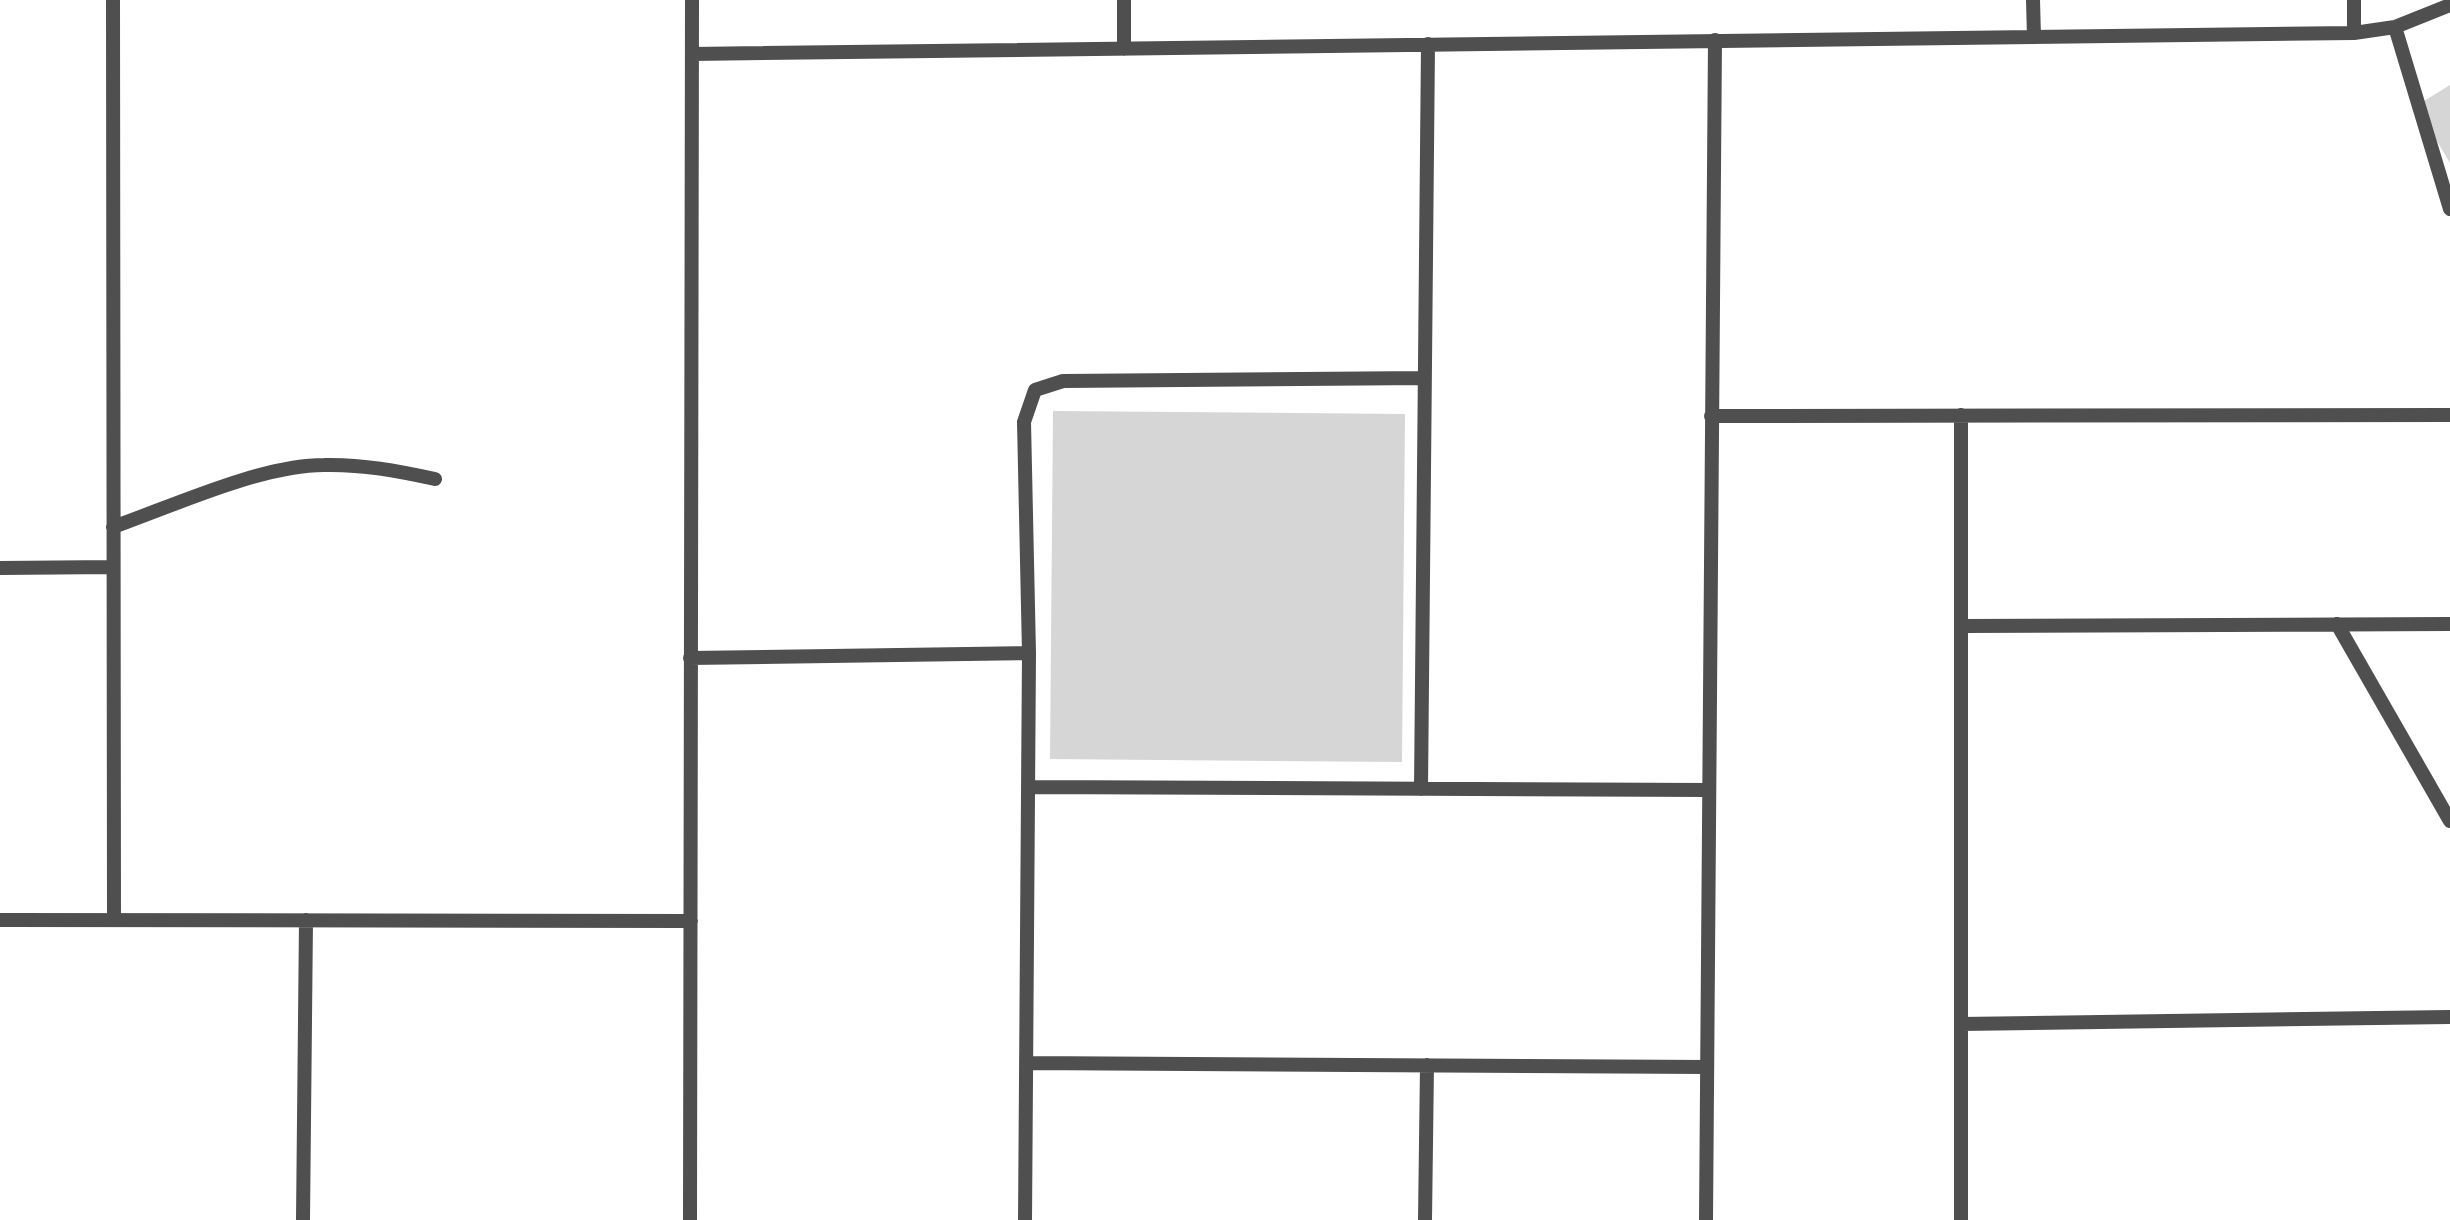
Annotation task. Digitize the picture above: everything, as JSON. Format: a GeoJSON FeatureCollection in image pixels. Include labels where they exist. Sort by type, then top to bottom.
{"type":"FeatureCollection","features":[{"type":"Feature","properties":{"kind":"street"},"geometry":{"type":"LineString","coordinates":[[113,0],[114,920]]}},
{"type":"Feature","properties":{"kind":"street"},"geometry":{"type":"LineString","coordinates":[[690,1220],[692,0]]}},
{"type":"Feature","properties":{"kind":"street"},"geometry":{"type":"LineString","coordinates":[[1124,0],[1124,48]]}},
{"type":"Feature","properties":{"kind":"street"},"geometry":{"type":"LineString","coordinates":[[2033,0],[2034,37]]}},
{"type":"Feature","properties":{"kind":"street"},"geometry":{"type":"LineString","coordinates":[[2354,0],[2354,33]]}},
{"type":"Feature","properties":{"kind":"street"},"geometry":{"type":"LineString","coordinates":[[692,54],[2354,33],[2395,27],[2450,5]]}},
{"type":"Feature","properties":{"kind":"street"},"geometry":{"type":"LineString","coordinates":[[2395,27],[2450,209]]}},
{"type":"Feature","properties":{"kind":"street"},"geometry":{"type":"LineString","coordinates":[[1706,1220],[1715,40]]}},
{"type":"Feature","properties":{"kind":"street"},"geometry":{"type":"LineString","coordinates":[[1421,789],[1428,44]]}},
{"type":"Feature","properties":{"kind":"street"},"geometry":{"type":"LineString","coordinates":[[1025,1220],[1029,653],[1024,422],[1035,390],[1063,381],[1424,378]]}},
{"type":"Feature","properties":{"kind":"street"},"geometry":{"type":"LineString","coordinates":[[1961,415],[1961,1220]]}},
{"type":"Feature","properties":{"kind":"street"},"geometry":{"type":"LineString","coordinates":[[1712,416],[2450,415]]}},
{"type":"Feature","properties":{"kind":"street"},"geometry":{"type":"LineString","coordinates":[[113,527],[271,474],[321,465],[373,467],[435,479]]}},
{"type":"Feature","properties":{"kind":"street"},"geometry":{"type":"LineString","coordinates":[[0,568],[113,567]]}},
{"type":"Feature","properties":{"kind":"street"},"geometry":{"type":"LineString","coordinates":[[2337,624],[2450,821]]}},
{"type":"Feature","properties":{"kind":"street"},"geometry":{"type":"LineString","coordinates":[[1961,626],[2450,624]]}},
{"type":"Feature","properties":{"kind":"street"},"geometry":{"type":"LineString","coordinates":[[691,658],[1029,653]]}},
{"type":"Feature","properties":{"kind":"street"},"geometry":{"type":"LineString","coordinates":[[1028,787],[1709,790]]}},
{"type":"Feature","properties":{"kind":"street"},"geometry":{"type":"LineString","coordinates":[[0,920],[691,921]]}},
{"type":"Feature","properties":{"kind":"street"},"geometry":{"type":"LineString","coordinates":[[303,1220],[306,920]]}},
{"type":"Feature","properties":{"kind":"street"},"geometry":{"type":"LineString","coordinates":[[1961,1024],[2450,1017]]}},
{"type":"Feature","properties":{"kind":"street"},"geometry":{"type":"LineString","coordinates":[[1026,1063],[1707,1067]]}},
{"type":"Feature","properties":{"kind":"street"},"geometry":{"type":"LineString","coordinates":[[1425,1220],[1427,1065]]}},
{"type":"Feature","properties":{"kind":"shaded area"},"geometry":{"type":"Polygon","coordinates":[[[2450,85],[2450,163],[2416,106],[2450,85]]]}},
{"type":"Feature","properties":{"kind":"shaded area"},"geometry":{"type":"Polygon","coordinates":[[[1053,411],[1405,414],[1402,762],[1050,759],[1053,411]]]}}]}
